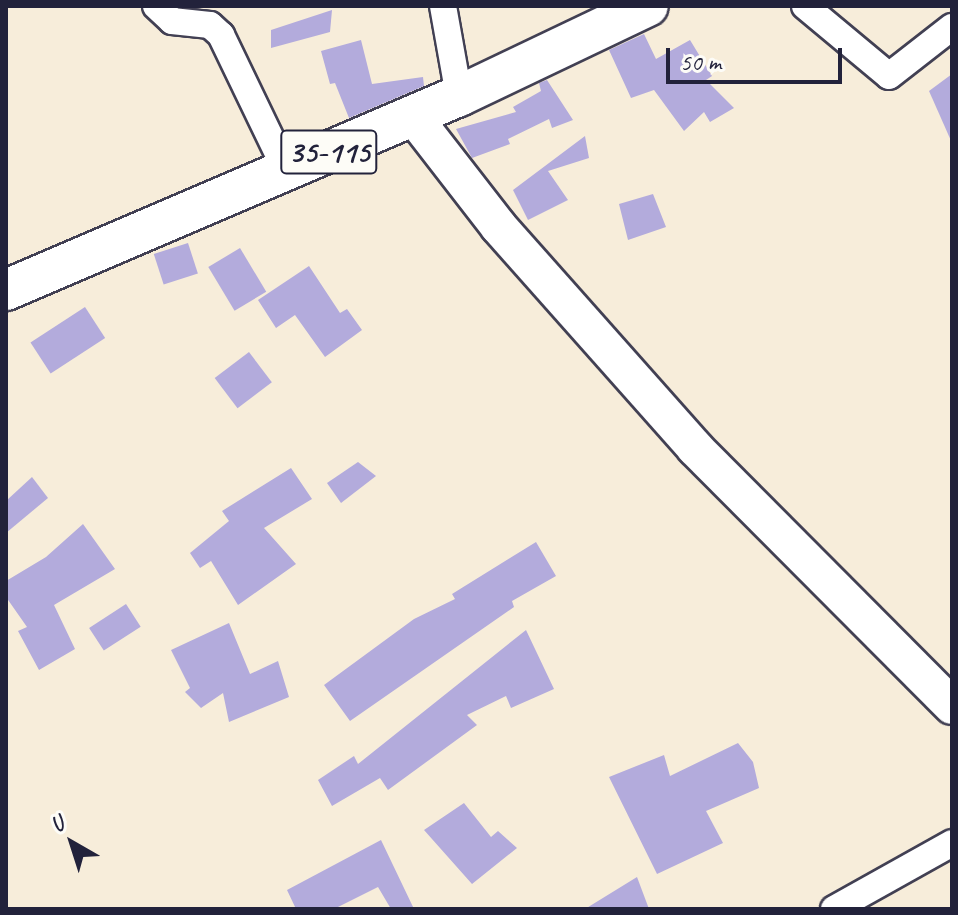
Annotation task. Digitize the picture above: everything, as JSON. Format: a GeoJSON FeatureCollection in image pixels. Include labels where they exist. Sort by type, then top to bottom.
{"type":"FeatureCollection","features":[{"type":"Feature","properties":{"kind":"main road","name":"35-115"},"geometry":{"type":"LineString","coordinates":[[6,290],[459,96],[648,6]]}},
{"type":"Feature","properties":{"kind":"street"},"geometry":{"type":"LineString","coordinates":[[156,6],[172,21],[210,25],[221,35],[286,170]]}},
{"type":"Feature","properties":{"kind":"street"},"geometry":{"type":"LineString","coordinates":[[443,6],[459,96]]}},
{"type":"Feature","properties":{"kind":"street"},"geometry":{"type":"LineString","coordinates":[[805,6],[889,76],[952,27]]}},
{"type":"Feature","properties":{"kind":"street"},"geometry":{"type":"LineString","coordinates":[[413,116],[499,227],[713,468],[952,706]]}},
{"type":"Feature","properties":{"kind":"street"},"geometry":{"type":"LineString","coordinates":[[834,909],[952,843]]}},
{"type":"Feature","properties":{"kind":"building"},"geometry":{"type":"Polygon","coordinates":[[[332,10],[330,32],[271,48],[271,30],[332,10]]]}},
{"type":"Feature","properties":{"kind":"building"},"geometry":{"type":"Polygon","coordinates":[[[644,34],[656,59],[690,40],[712,76],[706,80],[734,108],[710,122],[704,112],[684,131],[654,90],[631,98],[609,50],[644,34]]]}},
{"type":"Feature","properties":{"kind":"building"},"geometry":{"type":"Polygon","coordinates":[[[361,40],[372,84],[423,77],[424,86],[349,118],[335,83],[330,84],[321,51],[361,40]]]}},
{"type":"Feature","properties":{"kind":"building"},"geometry":{"type":"Polygon","coordinates":[[[952,74],[952,143],[929,91],[952,74]]]}},
{"type":"Feature","properties":{"kind":"building"},"geometry":{"type":"Polygon","coordinates":[[[547,80],[573,120],[552,128],[549,119],[508,139],[510,144],[472,158],[456,129],[516,112],[513,107],[541,91],[539,83],[547,80]]]}},
{"type":"Feature","properties":{"kind":"building"},"geometry":{"type":"Polygon","coordinates":[[[585,136],[589,158],[548,171],[568,200],[528,220],[513,190],[585,136]]]}},
{"type":"Feature","properties":{"kind":"building"},"geometry":{"type":"Polygon","coordinates":[[[653,194],[666,227],[628,240],[619,204],[653,194]]]}},
{"type":"Feature","properties":{"kind":"building"},"geometry":{"type":"Polygon","coordinates":[[[188,243],[198,273],[164,285],[154,254],[188,243]]]}},
{"type":"Feature","properties":{"kind":"building"},"geometry":{"type":"Polygon","coordinates":[[[240,248],[266,292],[235,311],[208,267],[240,248]]]}},
{"type":"Feature","properties":{"kind":"building"},"geometry":{"type":"Polygon","coordinates":[[[309,266],[340,313],[347,309],[362,330],[325,357],[295,315],[276,328],[258,300],[309,266]]]}},
{"type":"Feature","properties":{"kind":"building"},"geometry":{"type":"Polygon","coordinates":[[[85,307],[105,338],[51,373],[30,342],[85,307]]]}},
{"type":"Feature","properties":{"kind":"building"},"geometry":{"type":"Polygon","coordinates":[[[249,352],[272,382],[238,408],[215,378],[249,352]]]}},
{"type":"Feature","properties":{"kind":"building"},"geometry":{"type":"Polygon","coordinates":[[[358,462],[376,476],[341,503],[327,483],[358,462]]]}},
{"type":"Feature","properties":{"kind":"building"},"geometry":{"type":"Polygon","coordinates":[[[291,468],[312,499],[264,528],[296,564],[238,605],[211,561],[200,568],[190,553],[229,521],[222,511],[291,468]]]}},
{"type":"Feature","properties":{"kind":"building"},"geometry":{"type":"Polygon","coordinates":[[[32,477],[48,498],[6,533],[6,501],[32,477]]]}},
{"type":"Feature","properties":{"kind":"building"},"geometry":{"type":"Polygon","coordinates":[[[83,524],[115,569],[54,605],[75,649],[39,670],[18,631],[27,627],[6,597],[6,581],[46,557],[83,524]]]}},
{"type":"Feature","properties":{"kind":"building"},"geometry":{"type":"Polygon","coordinates":[[[536,542],[556,576],[512,601],[514,607],[350,721],[324,685],[414,619],[455,599],[452,594],[536,542]]]}},
{"type":"Feature","properties":{"kind":"building"},"geometry":{"type":"Polygon","coordinates":[[[126,604],[141,627],[104,651],[89,628],[126,604]]]}},
{"type":"Feature","properties":{"kind":"building"},"geometry":{"type":"Polygon","coordinates":[[[229,623],[250,674],[278,661],[289,697],[229,722],[223,693],[201,708],[185,692],[190,688],[171,650],[229,623]]]}},
{"type":"Feature","properties":{"kind":"building"},"geometry":{"type":"Polygon","coordinates":[[[526,630],[554,689],[511,708],[506,696],[467,715],[477,725],[388,790],[380,778],[332,806],[318,780],[354,756],[358,764],[526,630]]]}},
{"type":"Feature","properties":{"kind":"building"},"geometry":{"type":"Polygon","coordinates":[[[738,743],[753,762],[759,788],[706,811],[723,843],[657,874],[609,777],[664,755],[670,776],[738,743]]]}},
{"type":"Feature","properties":{"kind":"building"},"geometry":{"type":"Polygon","coordinates":[[[464,803],[491,837],[498,831],[517,848],[472,884],[424,830],[464,803]]]}},
{"type":"Feature","properties":{"kind":"building"},"geometry":{"type":"Polygon","coordinates":[[[381,840],[414,909],[391,909],[378,887],[334,909],[296,909],[287,890],[381,840]]]}},
{"type":"Feature","properties":{"kind":"building"},"geometry":{"type":"Polygon","coordinates":[[[637,877],[649,909],[585,909],[637,877]]]}}]}
